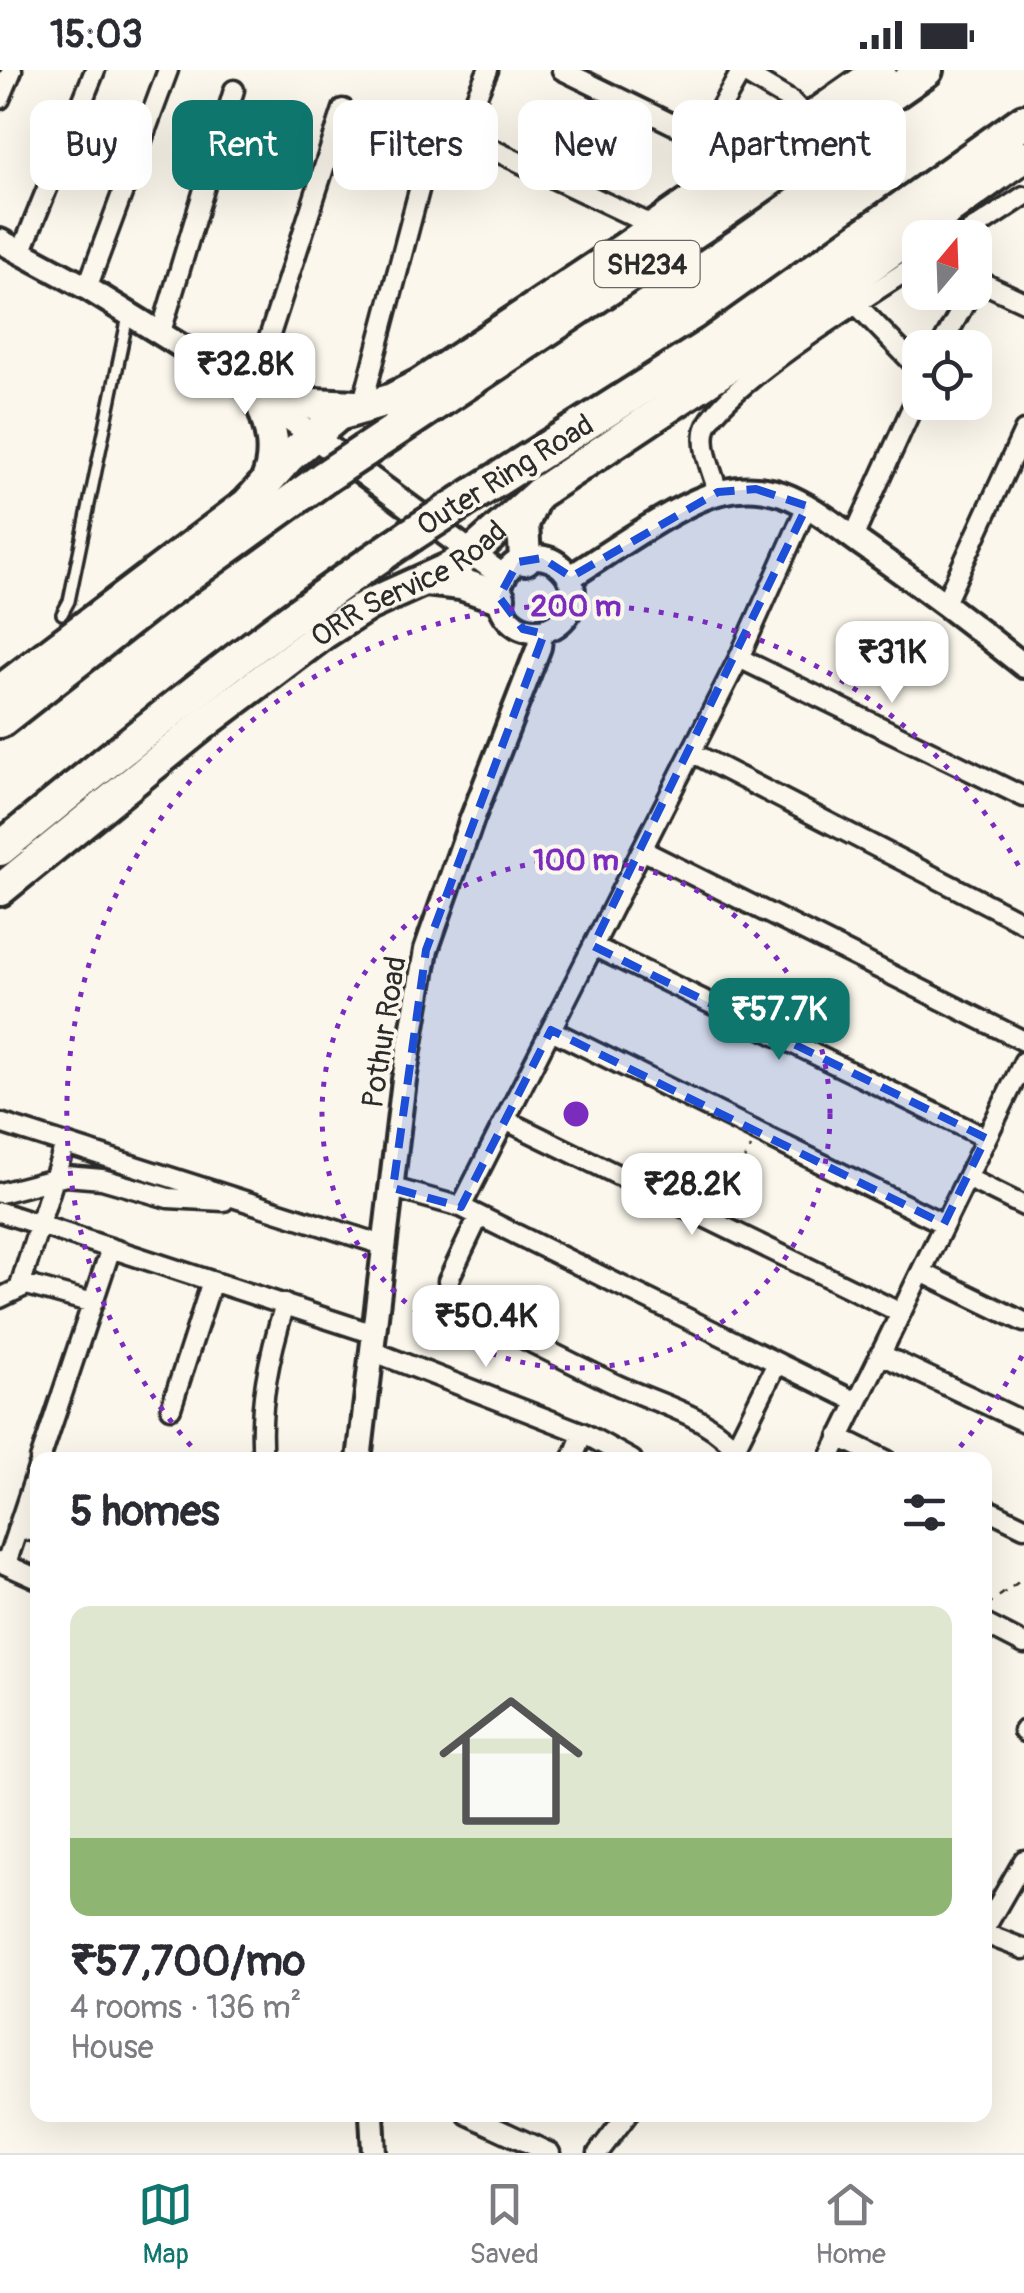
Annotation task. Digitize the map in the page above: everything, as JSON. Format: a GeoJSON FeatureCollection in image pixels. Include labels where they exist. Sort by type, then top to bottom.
{"type":"FeatureCollection","features":[{"type":"Feature","properties":{"kind":"highway","name":"SH234"},"geometry":{"type":"LineString","coordinates":[[0,721],[153,600],[325,477],[690,235],[926,70]]}},
{"type":"Feature","properties":{"kind":"highway","name":"Outer Ring Road"},"geometry":{"type":"LineString","coordinates":[[0,849],[299,611],[462,502],[712,344],[1024,121]]}},
{"type":"Feature","properties":{"kind":"main road"},"geometry":{"type":"LineString","coordinates":[[843,84],[880,70]]}},
{"type":"Feature","properties":{"kind":"main road","name":"ORR Service Road"},"geometry":{"type":"LineString","coordinates":[[0,890],[276,669],[368,606],[473,552],[535,496],[739,360],[1024,156]]}},
{"type":"Feature","properties":{"kind":"main road"},"geometry":{"type":"LineString","coordinates":[[0,691],[220,526],[338,414],[390,400],[420,385],[709,190]]}},
{"type":"Feature","properties":{"kind":"main road"},"geometry":{"type":"LineString","coordinates":[[253,392],[313,404],[362,406]]}},
{"type":"Feature","properties":{"kind":"main road"},"geometry":{"type":"LineString","coordinates":[[253,392],[274,446],[266,483]]}},
{"type":"Feature","properties":{"kind":"main road"},"geometry":{"type":"LineString","coordinates":[[423,580],[462,584],[509,578],[535,496]]}},
{"type":"Feature","properties":{"kind":"street"},"geometry":{"type":"LineString","coordinates":[[0,99],[12,70]]}},
{"type":"Feature","properties":{"kind":"street"},"geometry":{"type":"LineString","coordinates":[[22,252],[94,70]]}},
{"type":"Feature","properties":{"kind":"street"},"geometry":{"type":"LineString","coordinates":[[87,288],[168,70]]}},
{"type":"Feature","properties":{"kind":"street"},"geometry":{"type":"LineString","coordinates":[[475,100],[488,70]]}},
{"type":"Feature","properties":{"kind":"street"},"geometry":{"type":"LineString","coordinates":[[566,71],[703,139],[740,71],[789,100]]}},
{"type":"Feature","properties":{"kind":"street"},"geometry":{"type":"LineString","coordinates":[[161,332],[234,90]]}},
{"type":"Feature","properties":{"kind":"street"},"geometry":{"type":"LineString","coordinates":[[253,392],[333,139]]}},
{"type":"Feature","properties":{"kind":"street"},"geometry":{"type":"LineString","coordinates":[[498,152],[656,227]]}},
{"type":"Feature","properties":{"kind":"street"},"geometry":{"type":"LineString","coordinates":[[362,406],[419,190]]}},
{"type":"Feature","properties":{"kind":"street"},"geometry":{"type":"LineString","coordinates":[[987,220],[1024,196]]}},
{"type":"Feature","properties":{"kind":"street"},"geometry":{"type":"LineString","coordinates":[[0,241],[161,332],[253,392],[509,578]]}},
{"type":"Feature","properties":{"kind":"street"},"geometry":{"type":"LineString","coordinates":[[718,492],[706,450],[705,432],[711,414],[749,379],[902,275]]}},
{"type":"Feature","properties":{"kind":"street"},"geometry":{"type":"LineString","coordinates":[[992,289],[1024,302]]}},
{"type":"Feature","properties":{"kind":"street"},"geometry":{"type":"LineString","coordinates":[[857,306],[902,352]]}},
{"type":"Feature","properties":{"kind":"street"},"geometry":{"type":"LineString","coordinates":[[853,538],[906,420]]}},
{"type":"Feature","properties":{"kind":"street"},"geometry":{"type":"LineString","coordinates":[[945,602],[1024,431]]}},
{"type":"Feature","properties":{"kind":"street"},"geometry":{"type":"LineString","coordinates":[[509,578],[550,560],[569,578],[683,508],[718,492],[756,489],[807,506],[945,602],[1024,666]]}},
{"type":"Feature","properties":{"kind":"street"},"geometry":{"type":"LineString","coordinates":[[461,1207],[739,658],[807,506]]}},
{"type":"Feature","properties":{"kind":"street"},"geometry":{"type":"LineString","coordinates":[[509,578],[509,620],[523,629],[541,631]]}},
{"type":"Feature","properties":{"kind":"street","name":"Pothur Road"},"geometry":{"type":"LineString","coordinates":[[360,1452],[404,1080],[426,950],[472,818],[539,647],[541,631],[556,626],[568,612],[573,595],[569,578]]}},
{"type":"Feature","properties":{"kind":"street"},"geometry":{"type":"LineString","coordinates":[[739,658],[1024,797]]}},
{"type":"Feature","properties":{"kind":"street"},"geometry":{"type":"LineString","coordinates":[[691,752],[1024,923]]}},
{"type":"Feature","properties":{"kind":"street"},"geometry":{"type":"LineString","coordinates":[[642,850],[1024,1041]]}},
{"type":"Feature","properties":{"kind":"street"},"geometry":{"type":"LineString","coordinates":[[593,946],[986,1138]]}},
{"type":"Feature","properties":{"kind":"street"},"geometry":{"type":"LineString","coordinates":[[551,1030],[944,1224]]}},
{"type":"Feature","properties":{"kind":"street"},"geometry":{"type":"LineString","coordinates":[[832,1452],[1021,1074]]}},
{"type":"Feature","properties":{"kind":"street"},"geometry":{"type":"LineString","coordinates":[[505,1120],[900,1312]]}},
{"type":"Feature","properties":{"kind":"street"},"geometry":{"type":"LineString","coordinates":[[0,1123],[386,1246]]}},
{"type":"Feature","properties":{"kind":"street"},"geometry":{"type":"LineString","coordinates":[[20,1286],[65,1144]]}},
{"type":"Feature","properties":{"kind":"street"},"geometry":{"type":"LineString","coordinates":[[102,1179],[123,1162]]}},
{"type":"Feature","properties":{"kind":"street"},"geometry":{"type":"LineString","coordinates":[[0,1193],[66,1176],[102,1179],[168,1198],[242,1200]]}},
{"type":"Feature","properties":{"kind":"street"},"geometry":{"type":"LineString","coordinates":[[966,1178],[1024,1206]]}},
{"type":"Feature","properties":{"kind":"street"},"geometry":{"type":"LineString","coordinates":[[393,1188],[461,1207],[857,1402]]}},
{"type":"Feature","properties":{"kind":"street"},"geometry":{"type":"LineString","coordinates":[[0,1212],[284,1304],[617,1452]]}},
{"type":"Feature","properties":{"kind":"street"},"geometry":{"type":"LineString","coordinates":[[479,1216],[448,1281],[453,1297],[468,1310],[630,1390],[692,1414],[733,1452]]}},
{"type":"Feature","properties":{"kind":"street"},"geometry":{"type":"LineString","coordinates":[[43,1452],[111,1248]]}},
{"type":"Feature","properties":{"kind":"street"},"geometry":{"type":"LineString","coordinates":[[921,1272],[1024,1322]]}},
{"type":"Feature","properties":{"kind":"street"},"geometry":{"type":"LineString","coordinates":[[171,1408],[212,1281]]}},
{"type":"Feature","properties":{"kind":"street"},"geometry":{"type":"LineString","coordinates":[[0,1298],[20,1286],[44,1288],[92,1303]]}},
{"type":"Feature","properties":{"kind":"street"},"geometry":{"type":"LineString","coordinates":[[263,1452],[263,1395],[270,1351],[284,1304]]}},
{"type":"Feature","properties":{"kind":"street"},"geometry":{"type":"LineString","coordinates":[[880,1354],[1024,1422]]}},
{"type":"Feature","properties":{"kind":"street"},"geometry":{"type":"LineString","coordinates":[[739,1452],[777,1363]]}},
{"type":"Feature","properties":{"kind":"street"},"geometry":{"type":"LineString","coordinates":[[576,1452],[584,1434]]}},
{"type":"Feature","properties":{"kind":"street"},"geometry":{"type":"LineString","coordinates":[[839,1438],[869,1452]]}},
{"type":"Feature","properties":{"kind":"street"},"geometry":{"type":"LineString","coordinates":[[30,1492],[3,1563],[30,1575]]}},
{"type":"Feature","properties":{"kind":"street"},"geometry":{"type":"LineString","coordinates":[[992,1511],[1024,1527]]}},
{"type":"Feature","properties":{"kind":"street"},"geometry":{"type":"LineString","coordinates":[[17,1530],[30,1531]]}},
{"type":"Feature","properties":{"kind":"street"},"geometry":{"type":"LineString","coordinates":[[992,1628],[1024,1644]]}},
{"type":"Feature","properties":{"kind":"street"},"geometry":{"type":"LineString","coordinates":[[992,1918],[1024,1860]]}},
{"type":"Feature","properties":{"kind":"street"},"geometry":{"type":"LineString","coordinates":[[992,1934],[1024,1949]]}},
{"type":"Feature","properties":{"kind":"street"},"geometry":{"type":"LineString","coordinates":[[372,2122],[374,2153]]}},
{"type":"Feature","properties":{"kind":"street"},"geometry":{"type":"LineString","coordinates":[[598,2153],[622,2122]]}},
{"type":"Feature","properties":{"kind":"street"},"geometry":{"type":"LineString","coordinates":[[509,2123],[550,2153]]}},
{"type":"Feature","properties":{"kind":"lane"},"geometry":{"type":"LineString","coordinates":[[62,614],[69,601],[128,313]]}},
{"type":"Feature","properties":{"kind":"path"},"geometry":{"type":"LineString","coordinates":[[714,1222],[758,1132]]}},
{"type":"Feature","properties":{"kind":"path"},"geometry":{"type":"LineString","coordinates":[[992,1602],[1024,1578]]}},
{"type":"Feature","properties":{"kind":"highlighted area"},"geometry":{"type":"Polygon","coordinates":[[[756,489],[807,506],[593,946],[986,1138],[944,1224],[551,1030],[461,1207],[393,1188],[426,950],[544,634],[523,629],[499,597],[518,562],[542,558],[571,577],[718,492],[756,489]]]}}]}
